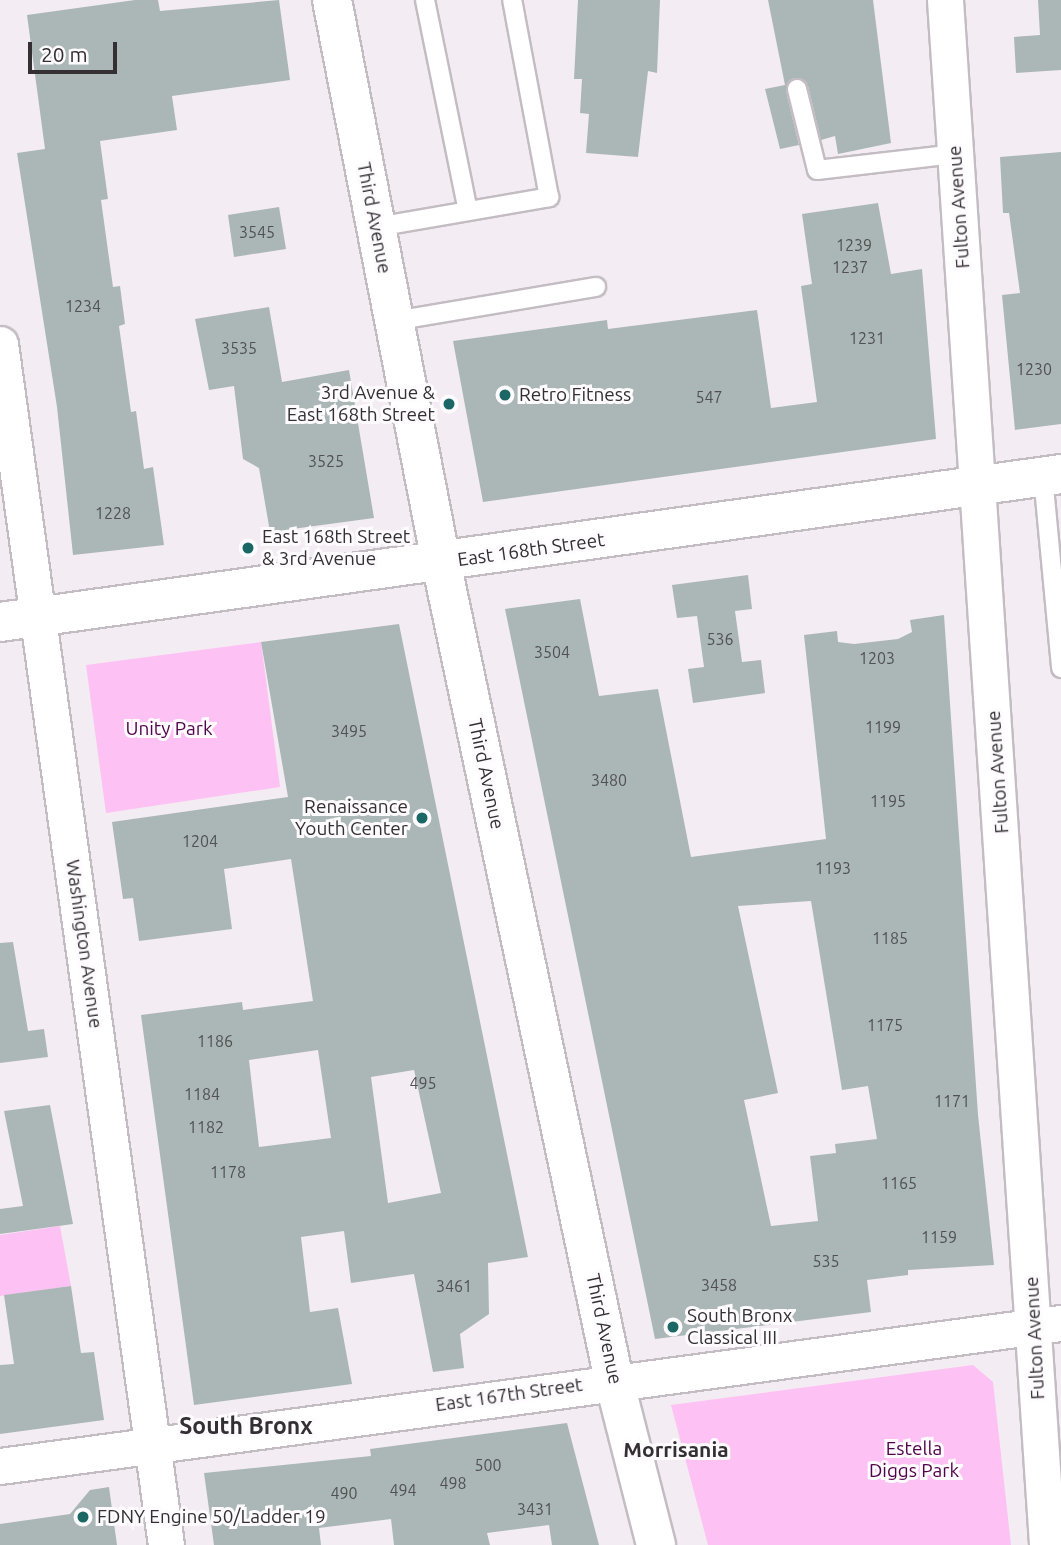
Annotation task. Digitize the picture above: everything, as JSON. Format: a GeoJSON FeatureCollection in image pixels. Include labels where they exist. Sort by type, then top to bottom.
{"type":"FeatureCollection","features":[{"type":"Feature","properties":{"kind":"main road","name":"Third Avenue"},"geometry":{"type":"LineString","coordinates":[[332,0],[441,562],[614,1380],[656,1545]]}},
{"type":"Feature","properties":{"kind":"main road","name":"East 168th Street"},"geometry":{"type":"LineString","coordinates":[[0,622],[978,488],[1052,475]]}},
{"type":"Feature","properties":{"kind":"street","name":"Fulton Avenue"},"geometry":{"type":"LineString","coordinates":[[945,0],[978,488],[1048,1324],[1047,1545]]}},
{"type":"Feature","properties":{"kind":"street","name":"Washington Avenue"},"geometry":{"type":"LineString","coordinates":[[0,344],[166,1545]]}},
{"type":"Feature","properties":{"kind":"street","name":"East 167th Street"},"geometry":{"type":"LineString","coordinates":[[0,1466],[614,1380],[1048,1324]]}},
{"type":"Feature","properties":{"kind":"lane"},"geometry":{"type":"LineString","coordinates":[[425,0],[468,211]]}},
{"type":"Feature","properties":{"kind":"lane"},"geometry":{"type":"LineString","coordinates":[[376,227],[549,197],[512,0]]}},
{"type":"Feature","properties":{"kind":"lane"},"geometry":{"type":"LineString","coordinates":[[797,89],[817,170],[956,154]]}},
{"type":"Feature","properties":{"kind":"lane"},"geometry":{"type":"LineString","coordinates":[[394,321],[596,287]]}},
{"type":"Feature","properties":{"kind":"lane"},"geometry":{"type":"LineString","coordinates":[[1052,475],[1061,668]]}},
{"type":"Feature","properties":{"kind":"green space","name":"Unity Park"},"geometry":{"type":"Polygon","coordinates":[[[261,642],[280,787],[106,813],[86,665],[261,642]]]}},
{"type":"Feature","properties":{"kind":"green space"},"geometry":{"type":"Polygon","coordinates":[[[60,1226],[71,1286],[0,1296],[0,1235],[60,1226]]]}},
{"type":"Feature","properties":{"kind":"green space","name":"Estella Diggs Park"},"geometry":{"type":"Polygon","coordinates":[[[973,1365],[993,1382],[1011,1545],[708,1545],[671,1405],[973,1365]]]}},
{"type":"Feature","properties":{"kind":"building"},"geometry":{"type":"Polygon","coordinates":[[[135,0],[158,0],[160,11],[279,0],[290,80],[172,96],[177,130],[100,141],[108,199],[101,200],[113,287],[120,286],[125,324],[119,326],[131,412],[136,411],[144,469],[153,467],[164,545],[73,555],[57,407],[17,153],[45,149],[27,15],[135,0]]]}},
{"type":"Feature","properties":{"kind":"building"},"geometry":{"type":"Polygon","coordinates":[[[578,0],[660,0],[657,73],[648,71],[638,157],[586,153],[589,114],[580,113],[582,79],[574,79],[578,0]]]}},
{"type":"Feature","properties":{"kind":"building"},"geometry":{"type":"Polygon","coordinates":[[[768,0],[873,0],[891,143],[838,154],[835,136],[821,140],[808,86],[795,78],[786,91],[799,145],[780,149],[765,89],[785,85],[768,0]]]}},
{"type":"Feature","properties":{"kind":"building"},"geometry":{"type":"Polygon","coordinates":[[[1038,0],[1061,0],[1061,70],[1016,73],[1014,37],[1040,35],[1038,0]]]}},
{"type":"Feature","properties":{"kind":"building"},"geometry":{"type":"Polygon","coordinates":[[[1061,152],[1061,424],[1015,430],[1002,295],[1020,293],[1009,213],[1003,213],[1000,157],[1061,152]]]}},
{"type":"Feature","properties":{"kind":"building"},"geometry":{"type":"Polygon","coordinates":[[[878,203],[891,274],[922,269],[936,439],[483,502],[453,341],[607,320],[608,329],[757,310],[771,408],[817,402],[801,286],[812,284],[802,214],[878,203]]]}},
{"type":"Feature","properties":{"kind":"building"},"geometry":{"type":"Polygon","coordinates":[[[279,207],[286,249],[234,257],[228,215],[279,207]]]}},
{"type":"Feature","properties":{"kind":"building"},"geometry":{"type":"Polygon","coordinates":[[[269,307],[282,382],[349,370],[374,518],[270,532],[259,468],[243,459],[234,386],[209,390],[195,319],[269,307]]]}},
{"type":"Feature","properties":{"kind":"building"},"geometry":{"type":"Polygon","coordinates":[[[748,575],[752,609],[735,611],[742,662],[761,660],[765,693],[693,703],[688,669],[704,667],[697,616],[677,618],[672,585],[748,575]]]}},
{"type":"Feature","properties":{"kind":"building"},"geometry":{"type":"Polygon","coordinates":[[[580,599],[599,696],[658,689],[691,857],[826,839],[804,635],[837,631],[838,642],[854,644],[898,639],[912,632],[910,620],[944,615],[978,1115],[994,1265],[908,1270],[908,1275],[867,1280],[871,1312],[655,1339],[505,609],[580,599]],[[811,901],[738,906],[778,1093],[744,1100],[771,1226],[818,1221],[810,1156],[836,1153],[835,1144],[877,1139],[868,1086],[842,1090],[811,901]]]}},
{"type":"Feature","properties":{"kind":"building"},"geometry":{"type":"Polygon","coordinates":[[[399,624],[528,1257],[488,1263],[489,1314],[460,1334],[464,1368],[433,1372],[414,1274],[351,1283],[344,1231],[301,1237],[310,1312],[338,1308],[352,1384],[194,1405],[141,1015],[242,1002],[243,1010],[313,1001],[291,859],[224,869],[232,929],[139,941],[133,898],[123,899],[112,822],[288,797],[261,642],[399,624]],[[318,1050],[249,1060],[259,1147],[331,1138],[318,1050]],[[414,1070],[371,1077],[388,1203],[441,1193],[414,1070]]]}},
{"type":"Feature","properties":{"kind":"building"},"geometry":{"type":"Polygon","coordinates":[[[13,942],[28,1031],[44,1029],[48,1057],[0,1063],[0,943],[13,942]]]}},
{"type":"Feature","properties":{"kind":"building"},"geometry":{"type":"Polygon","coordinates":[[[50,1105],[73,1224],[0,1234],[0,1209],[23,1206],[4,1111],[50,1105]]]}},
{"type":"Feature","properties":{"kind":"building"},"geometry":{"type":"Polygon","coordinates":[[[71,1286],[81,1353],[94,1352],[104,1420],[0,1434],[0,1365],[14,1364],[4,1295],[71,1286]]]}},
{"type":"Feature","properties":{"kind":"building"},"geometry":{"type":"Polygon","coordinates":[[[567,1423],[599,1545],[552,1545],[549,1525],[487,1533],[490,1545],[394,1545],[391,1519],[319,1528],[321,1545],[214,1545],[204,1473],[371,1456],[370,1449],[567,1423]]]}},
{"type":"Feature","properties":{"kind":"building","name":"FDNY Engine 50/Ladder 19"},"geometry":{"type":"Polygon","coordinates":[[[109,1487],[117,1545],[0,1545],[0,1524],[70,1514],[90,1490],[109,1487]]]}},
{"type":"Feature","properties":{"kind":"place","name":"Retro Fitness"},"geometry":{"type":"Point","coordinates":[505,395]}},
{"type":"Feature","properties":{"kind":"place","name":"3rd Avenue & East 168th Street"},"geometry":{"type":"Point","coordinates":[449,404]}},
{"type":"Feature","properties":{"kind":"place","name":"East 168th Street & 3rd Avenue"},"geometry":{"type":"Point","coordinates":[248,548]}},
{"type":"Feature","properties":{"kind":"place","name":"Renaissance Youth Center"},"geometry":{"type":"Point","coordinates":[422,818]}},
{"type":"Feature","properties":{"kind":"place","name":"South Bronx Classical III"},"geometry":{"type":"Point","coordinates":[673,1327]}},
{"type":"Feature","properties":{"kind":"place","name":"FDNY Engine 50/Ladder 19"},"geometry":{"type":"Point","coordinates":[83,1517]}},
{"type":"Feature","properties":{"kind":"district","name":"South Bronx"},"geometry":{"type":"Point","coordinates":[246,1426]}},
{"type":"Feature","properties":{"kind":"district","name":"Morrisania"},"geometry":{"type":"Point","coordinates":[676,1449]}}]}
